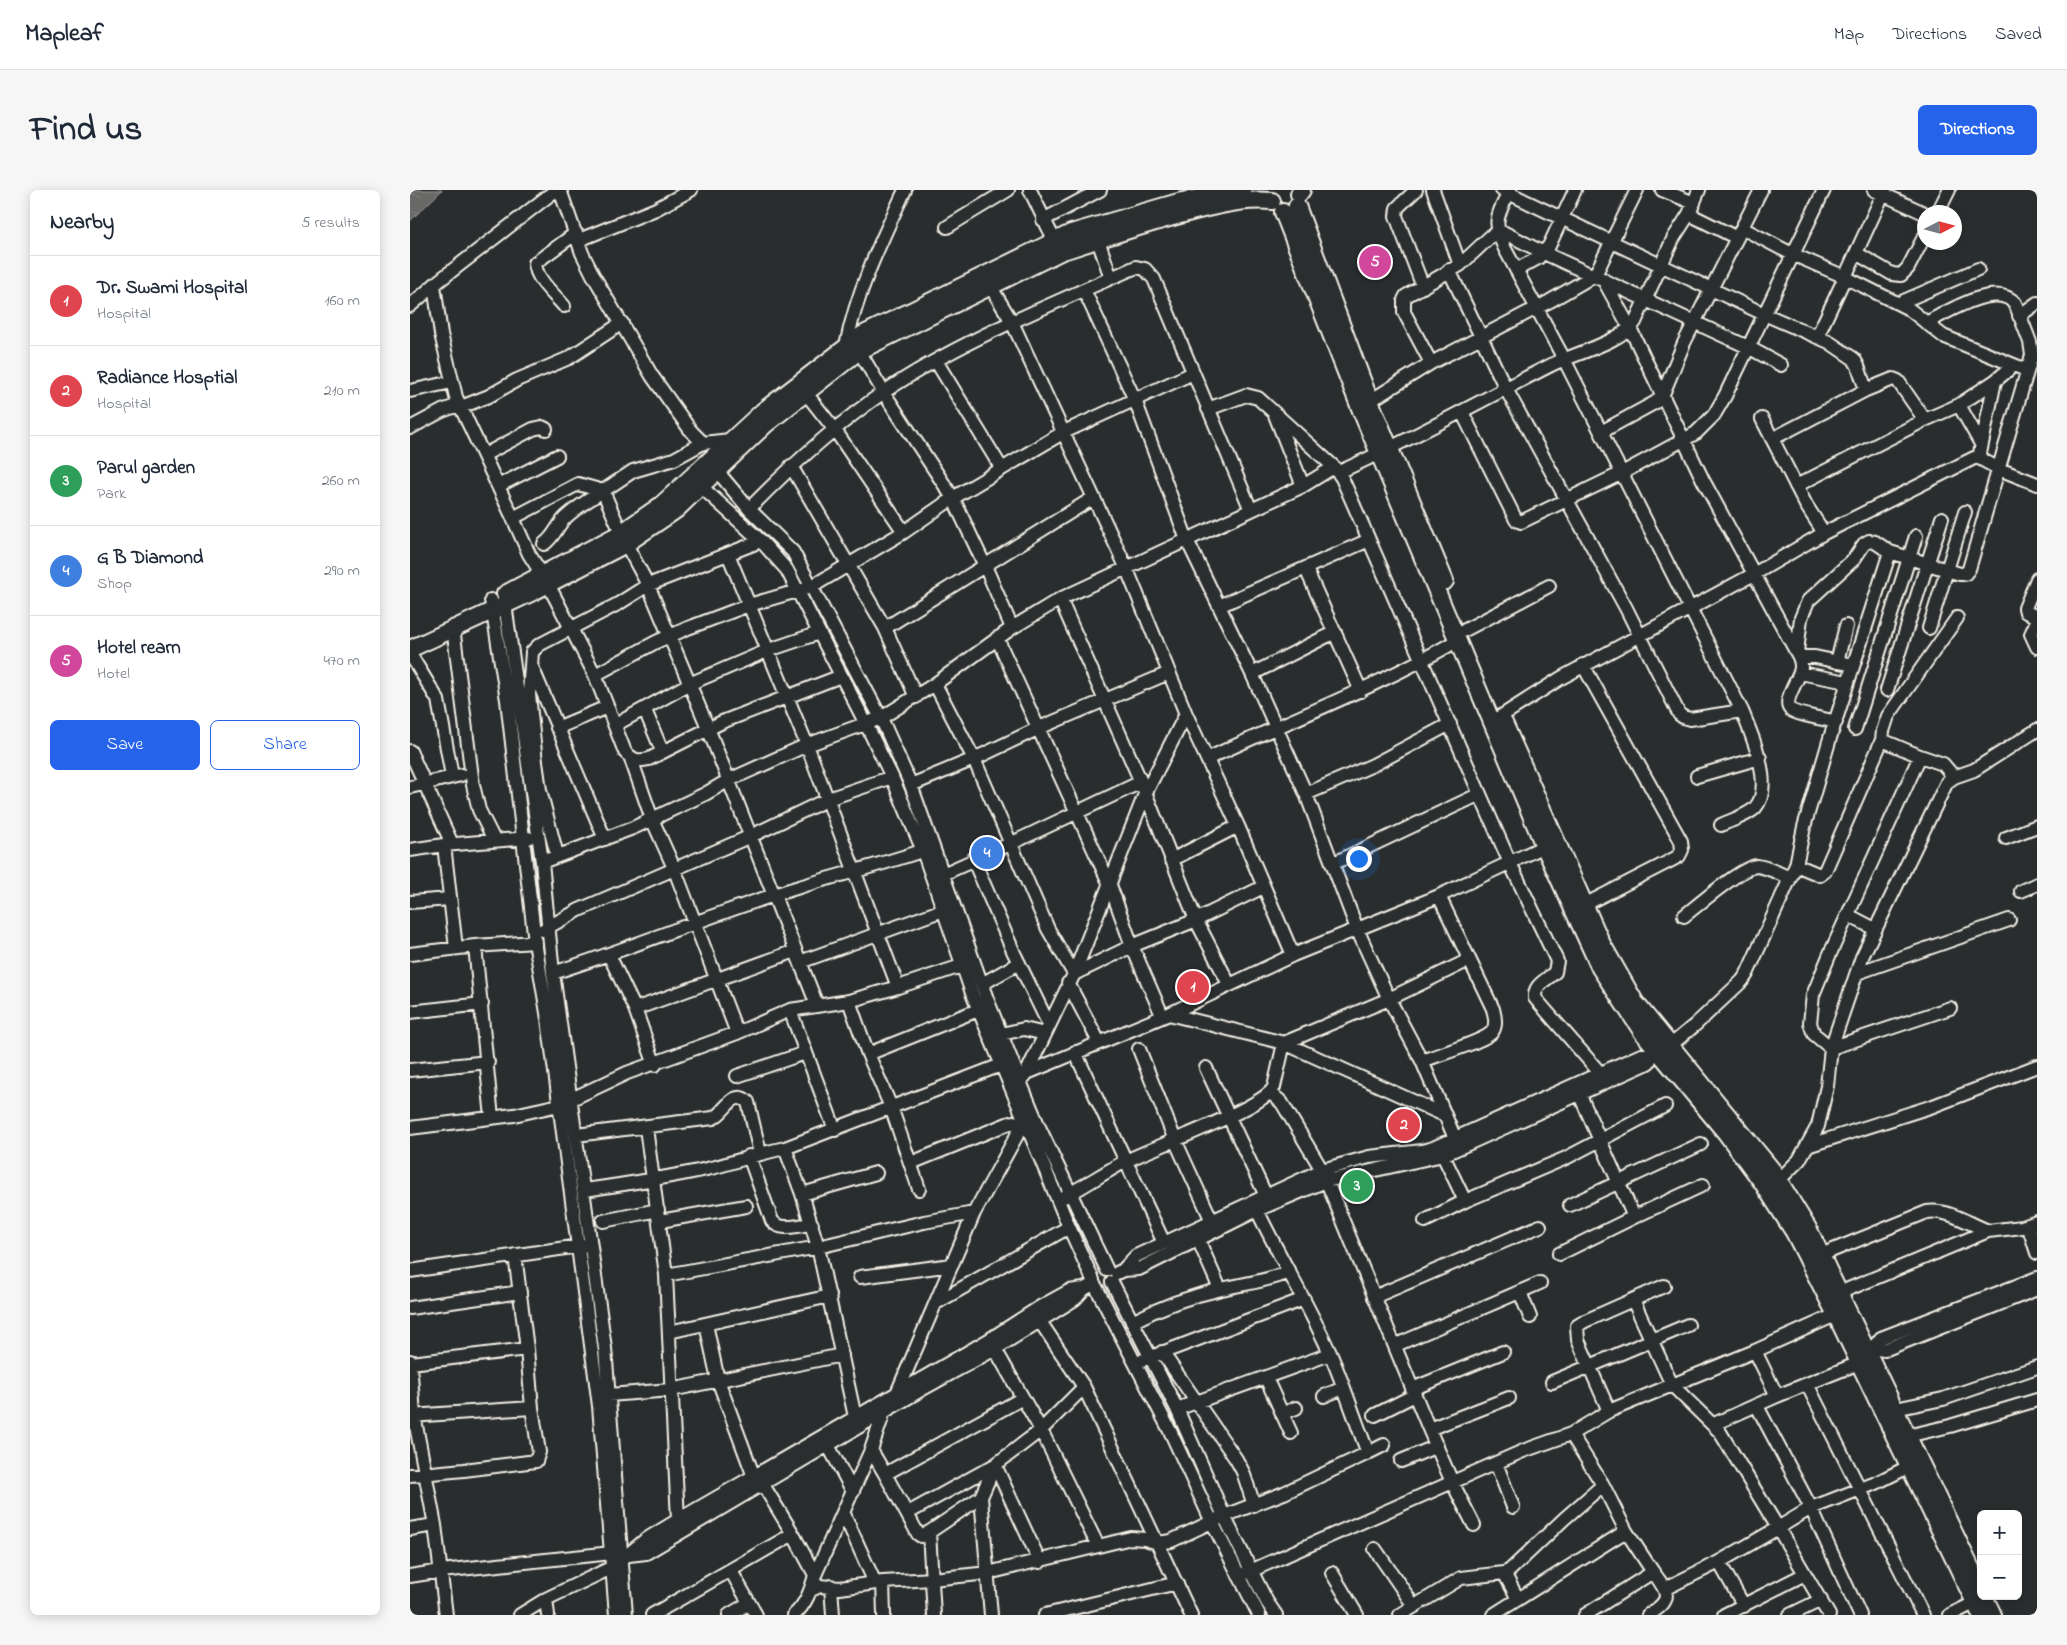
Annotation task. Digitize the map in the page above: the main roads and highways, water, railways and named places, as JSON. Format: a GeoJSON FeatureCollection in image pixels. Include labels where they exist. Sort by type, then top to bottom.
{"type":"FeatureCollection","features":[{"type":"Feature","properties":{"kind":"main road"},"geometry":{"type":"LineString","coordinates":[[1057,247],[1071,233],[1192,200],[1246,190]]}},
{"type":"Feature","properties":{"kind":"main road"},"geometry":{"type":"LineString","coordinates":[[410,638],[498,602],[676,510],[696,483],[735,445],[763,411],[853,346],[1057,247],[1098,240],[1192,200],[1241,201],[1289,197]]}},
{"type":"Feature","properties":{"kind":"main road"},"geometry":{"type":"LineString","coordinates":[[1289,197],[1370,401],[1385,452]]}},
{"type":"Feature","properties":{"kind":"main road"},"geometry":{"type":"LineString","coordinates":[[1289,197],[1385,452],[1496,719],[1550,843],[1600,968],[1643,1033],[1731,1129],[1809,1230],[1839,1293],[1841,1312]]}},
{"type":"Feature","properties":{"kind":"main road"},"geometry":{"type":"LineString","coordinates":[[735,445],[765,425],[805,392],[853,346]]}},
{"type":"Feature","properties":{"kind":"main road"},"geometry":{"type":"LineString","coordinates":[[410,649],[453,628],[498,602]]}},
{"type":"Feature","properties":{"kind":"main road"},"geometry":{"type":"LineString","coordinates":[[1550,843],[1584,905],[1602,944],[1636,1002],[1660,1051]]}},
{"type":"Feature","properties":{"kind":"main road"},"geometry":{"type":"LineString","coordinates":[[1770,1181],[1794,1232],[1895,1409],[1908,1436],[1914,1464]]}},
{"type":"Feature","properties":{"kind":"main road"},"geometry":{"type":"LineString","coordinates":[[1863,1354],[1914,1464],[1977,1592]]}},
{"type":"Feature","properties":{"kind":"main road"},"geometry":{"type":"LineString","coordinates":[[1981,1600],[1993,1615]]}},
{"type":"Feature","properties":{"kind":"water"},"geometry":{"type":"Polygon","coordinates":[[[410,190],[442,190],[410,221],[410,190]]]}},
{"type":"Feature","properties":{"kind":"place","name":"Hotel rearn"},"geometry":{"type":"Point","coordinates":[1375,262]}},
{"type":"Feature","properties":{"kind":"place","name":"G B Diamond"},"geometry":{"type":"Point","coordinates":[987,853]}},
{"type":"Feature","properties":{"kind":"place","name":"Dr. Swami Hospital"},"geometry":{"type":"Point","coordinates":[1193,987]}},
{"type":"Feature","properties":{"kind":"place","name":"Radiance Hosptial"},"geometry":{"type":"Point","coordinates":[1404,1125]}},
{"type":"Feature","properties":{"kind":"place","name":"Parul garden"},"geometry":{"type":"Point","coordinates":[1357,1186]}}]}
